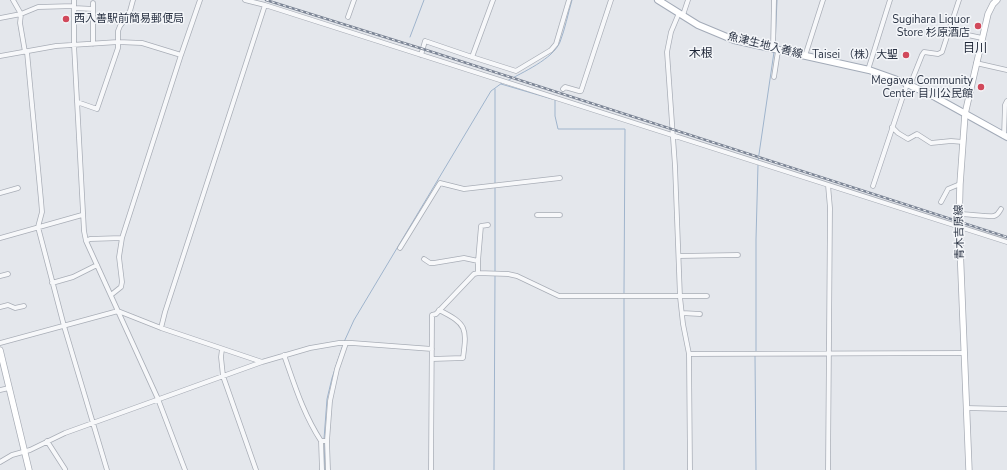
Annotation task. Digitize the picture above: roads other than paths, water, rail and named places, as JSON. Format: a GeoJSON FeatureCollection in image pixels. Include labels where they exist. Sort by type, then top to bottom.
{"type":"FeatureCollection","features":[{"type":"Feature","properties":{"kind":"main road","name":"魚津生地入善線"},"geometry":{"type":"LineString","coordinates":[[658,0],[703,27],[744,44],[868,70],[908,84],[1005,136]]}},
{"type":"Feature","properties":{"kind":"main road","name":"青木吉原線"},"geometry":{"type":"LineString","coordinates":[[969,470],[959,227],[960,184],[965,114],[988,14],[997,0]]}},
{"type":"Feature","properties":{"kind":"main road"},"geometry":{"type":"LineString","coordinates":[[0,350],[28,470]]}},
{"type":"Feature","properties":{"kind":"street"},"geometry":{"type":"LineString","coordinates":[[13,0],[21,14],[20,23],[26,52],[42,200],[42,212],[38,227],[64,326],[107,470]]}},
{"type":"Feature","properties":{"kind":"street"},"geometry":{"type":"LineString","coordinates":[[74,0],[74,45],[82,188],[82,215],[86,241],[158,399],[185,470]]}},
{"type":"Feature","properties":{"kind":"street"},"geometry":{"type":"LineString","coordinates":[[77,102],[97,109],[118,48],[118,31],[126,18],[133,0]]}},
{"type":"Feature","properties":{"kind":"street"},"geometry":{"type":"LineString","coordinates":[[111,295],[121,287],[122,282],[119,257],[122,238],[200,0]]}},
{"type":"Feature","properties":{"kind":"street"},"geometry":{"type":"LineString","coordinates":[[245,0],[421,54],[509,84],[673,134],[1007,242]]}},
{"type":"Feature","properties":{"kind":"street"},"geometry":{"type":"LineString","coordinates":[[348,17],[354,0]]}},
{"type":"Feature","properties":{"kind":"street"},"geometry":{"type":"LineString","coordinates":[[472,57],[493,0]]}},
{"type":"Feature","properties":{"kind":"street"},"geometry":{"type":"LineString","coordinates":[[421,54],[425,41],[516,71],[551,50],[556,44],[569,0]]}},
{"type":"Feature","properties":{"kind":"street"},"geometry":{"type":"LineString","coordinates":[[563,89],[565,87],[581,91],[611,0]]}},
{"type":"Feature","properties":{"kind":"street"},"geometry":{"type":"LineString","coordinates":[[688,0],[671,32],[667,52],[673,134],[680,297],[689,354],[690,470]]}},
{"type":"Feature","properties":{"kind":"street"},"geometry":{"type":"LineString","coordinates":[[774,0],[776,50],[774,77]]}},
{"type":"Feature","properties":{"kind":"street"},"geometry":{"type":"LineString","coordinates":[[805,56],[823,0]]}},
{"type":"Feature","properties":{"kind":"street"},"geometry":{"type":"LineString","coordinates":[[868,70],[890,0]]}},
{"type":"Feature","properties":{"kind":"street"},"geometry":{"type":"LineString","coordinates":[[874,186],[892,127],[908,84],[924,52],[938,54],[942,52],[959,0]]}},
{"type":"Feature","properties":{"kind":"street"},"geometry":{"type":"LineString","coordinates":[[93,3],[93,44]]}},
{"type":"Feature","properties":{"kind":"street"},"geometry":{"type":"LineString","coordinates":[[161,328],[265,5]]}},
{"type":"Feature","properties":{"kind":"street"},"geometry":{"type":"LineString","coordinates":[[0,18],[21,14],[38,7],[93,8]]}},
{"type":"Feature","properties":{"kind":"street"},"geometry":{"type":"LineString","coordinates":[[949,31],[982,38]]}},
{"type":"Feature","properties":{"kind":"street"},"geometry":{"type":"LineString","coordinates":[[0,56],[56,46],[118,42],[142,43],[181,56]]}},
{"type":"Feature","properties":{"kind":"street"},"geometry":{"type":"LineString","coordinates":[[976,63],[1006,69],[1007,63]]}},
{"type":"Feature","properties":{"kind":"street"},"geometry":{"type":"LineString","coordinates":[[1005,136],[1005,105],[1007,101]]}},
{"type":"Feature","properties":{"kind":"street"},"geometry":{"type":"LineString","coordinates":[[892,127],[908,139],[917,134],[931,143],[951,141],[963,142]]}},
{"type":"Feature","properties":{"kind":"street"},"geometry":{"type":"LineString","coordinates":[[400,248],[440,182],[464,189],[560,178]]}},
{"type":"Feature","properties":{"kind":"street"},"geometry":{"type":"LineString","coordinates":[[941,202],[948,189],[960,184]]}},
{"type":"Feature","properties":{"kind":"street"},"geometry":{"type":"LineString","coordinates":[[828,185],[830,208],[828,470]]}},
{"type":"Feature","properties":{"kind":"street"},"geometry":{"type":"LineString","coordinates":[[0,193],[18,188]]}},
{"type":"Feature","properties":{"kind":"street"},"geometry":{"type":"LineString","coordinates":[[959,214],[978,214],[990,217],[997,215],[1001,210]]}},
{"type":"Feature","properties":{"kind":"street"},"geometry":{"type":"LineString","coordinates":[[0,238],[82,215]]}},
{"type":"Feature","properties":{"kind":"street"},"geometry":{"type":"LineString","coordinates":[[537,215],[560,215]]}},
{"type":"Feature","properties":{"kind":"street"},"geometry":{"type":"LineString","coordinates":[[478,272],[480,226],[488,225]]}},
{"type":"Feature","properties":{"kind":"street"},"geometry":{"type":"LineString","coordinates":[[86,241],[90,239],[122,238]]}},
{"type":"Feature","properties":{"kind":"street"},"geometry":{"type":"LineString","coordinates":[[679,256],[738,255]]}},
{"type":"Feature","properties":{"kind":"street"},"geometry":{"type":"LineString","coordinates":[[424,259],[430,263],[464,258],[478,261]]}},
{"type":"Feature","properties":{"kind":"street"},"geometry":{"type":"LineString","coordinates":[[52,283],[73,277],[97,265]]}},
{"type":"Feature","properties":{"kind":"street"},"geometry":{"type":"LineString","coordinates":[[430,470],[432,315],[436,314],[474,274],[478,272],[517,276],[559,296],[707,296]]}},
{"type":"Feature","properties":{"kind":"street"},"geometry":{"type":"LineString","coordinates":[[0,276],[8,274]]}},
{"type":"Feature","properties":{"kind":"street"},"geometry":{"type":"LineString","coordinates":[[0,307],[8,305],[15,308],[24,306]]}},
{"type":"Feature","properties":{"kind":"street"},"geometry":{"type":"LineString","coordinates":[[432,359],[463,358],[465,330],[453,317],[439,310]]}},
{"type":"Feature","properties":{"kind":"street"},"geometry":{"type":"LineString","coordinates":[[0,344],[118,311],[161,328],[262,362]]}},
{"type":"Feature","properties":{"kind":"street"},"geometry":{"type":"LineString","coordinates":[[682,313],[700,314]]}},
{"type":"Feature","properties":{"kind":"street"},"geometry":{"type":"LineString","coordinates":[[0,462],[12,455],[25,452],[65,433],[92,423],[262,362],[310,348],[346,343],[432,349]]}},
{"type":"Feature","properties":{"kind":"street"},"geometry":{"type":"LineString","coordinates":[[328,470],[327,441],[330,401],[337,369],[346,343]]}},
{"type":"Feature","properties":{"kind":"street"},"geometry":{"type":"LineString","coordinates":[[222,349],[221,357],[223,376],[256,470]]}},
{"type":"Feature","properties":{"kind":"street"},"geometry":{"type":"LineString","coordinates":[[689,354],[964,353]]}},
{"type":"Feature","properties":{"kind":"street"},"geometry":{"type":"LineString","coordinates":[[284,355],[299,400],[321,441],[322,470]]}},
{"type":"Feature","properties":{"kind":"street"},"geometry":{"type":"LineString","coordinates":[[0,390],[9,388]]}},
{"type":"Feature","properties":{"kind":"street"},"geometry":{"type":"LineString","coordinates":[[966,408],[1007,409]]}},
{"type":"Feature","properties":{"kind":"street"},"geometry":{"type":"LineString","coordinates":[[48,441],[65,469]]}},
{"type":"Feature","properties":{"kind":"street"},"geometry":{"type":"LineString","coordinates":[[321,441],[327,441]]}},
{"type":"Feature","properties":{"kind":"waterway"},"geometry":{"type":"LineString","coordinates":[[410,37],[424,0]]}},
{"type":"Feature","properties":{"kind":"waterway"},"geometry":{"type":"LineString","coordinates":[[507,81],[537,64],[551,54],[556,48],[562,37],[572,0]]}},
{"type":"Feature","properties":{"kind":"waterway"},"geometry":{"type":"LineString","coordinates":[[775,47],[777,0]]}},
{"type":"Feature","properties":{"kind":"waterway"},"geometry":{"type":"LineString","coordinates":[[758,161],[774,52]]}},
{"type":"Feature","properties":{"kind":"waterway"},"geometry":{"type":"LineString","coordinates":[[344,342],[354,320],[491,91],[502,83]]}},
{"type":"Feature","properties":{"kind":"waterway"},"geometry":{"type":"LineString","coordinates":[[501,84],[552,99]]}},
{"type":"Feature","properties":{"kind":"waterway"},"geometry":{"type":"LineString","coordinates":[[495,89],[495,183]]}},
{"type":"Feature","properties":{"kind":"waterway"},"geometry":{"type":"LineString","coordinates":[[555,100],[555,116],[558,129],[625,129],[624,293]]}},
{"type":"Feature","properties":{"kind":"waterway"},"geometry":{"type":"LineString","coordinates":[[756,351],[756,239],[758,165]]}},
{"type":"Feature","properties":{"kind":"waterway"},"geometry":{"type":"LineString","coordinates":[[495,187],[495,271]]}},
{"type":"Feature","properties":{"kind":"waterway"},"geometry":{"type":"LineString","coordinates":[[494,470],[495,275]]}},
{"type":"Feature","properties":{"kind":"waterway"},"geometry":{"type":"LineString","coordinates":[[624,297],[624,470]]}},
{"type":"Feature","properties":{"kind":"waterway"},"geometry":{"type":"LineString","coordinates":[[324,439],[327,399],[343,345]]}},
{"type":"Feature","properties":{"kind":"waterway"},"geometry":{"type":"LineString","coordinates":[[755,355],[756,470]]}},
{"type":"Feature","properties":{"kind":"waterway"},"geometry":{"type":"LineString","coordinates":[[324,443],[325,470]]}},
{"type":"Feature","properties":{"kind":"railway"},"geometry":{"type":"LineString","coordinates":[[266,0],[1007,237]]}},
{"type":"Feature","properties":{"kind":"place","name":"西入善駅前簡易郵便局"},"geometry":{"type":"Point","coordinates":[66,19]}},
{"type":"Feature","properties":{"kind":"place","name":"Sugihara Liquor Store 杉原酒店"},"geometry":{"type":"Point","coordinates":[978,26]}},
{"type":"Feature","properties":{"kind":"place","name":"Taisei （株）大聖"},"geometry":{"type":"Point","coordinates":[906,55]}},
{"type":"Feature","properties":{"kind":"place","name":"Megawa Community Center 目川公民館"},"geometry":{"type":"Point","coordinates":[981,87]}},
{"type":"Feature","properties":{"kind":"district","name":"目川"},"geometry":{"type":"Point","coordinates":[975,49]}},
{"type":"Feature","properties":{"kind":"district","name":"木根"},"geometry":{"type":"Point","coordinates":[701,54]}}]}
